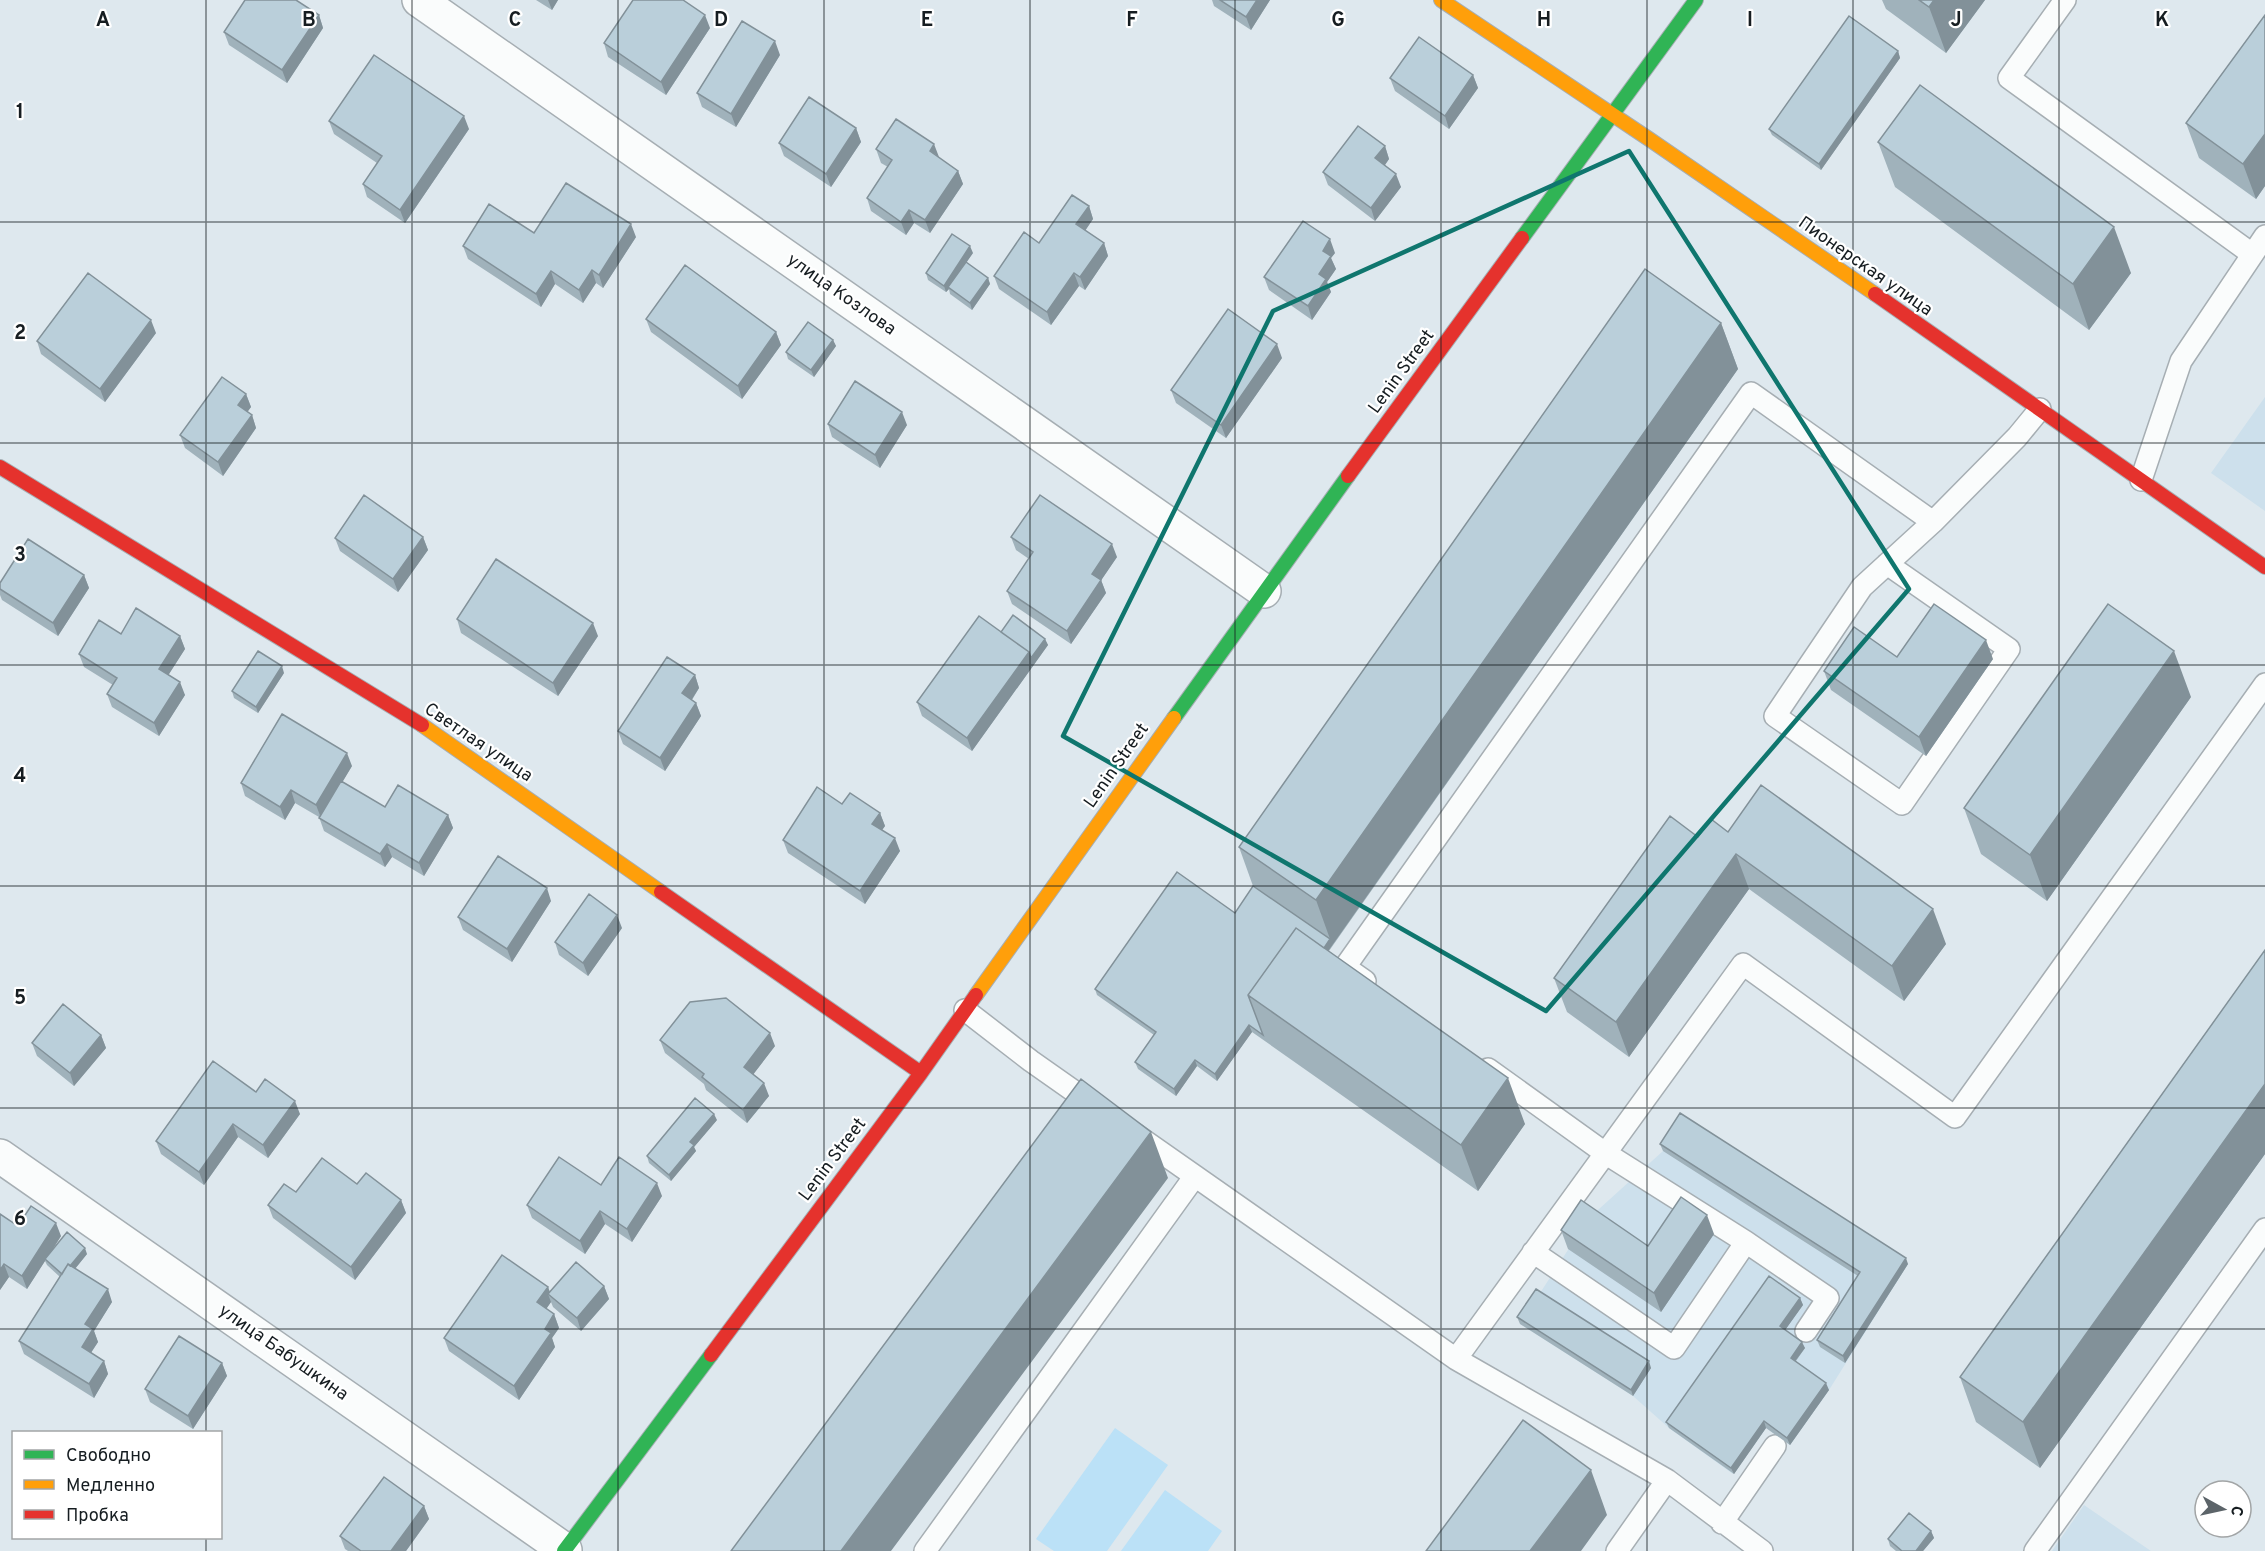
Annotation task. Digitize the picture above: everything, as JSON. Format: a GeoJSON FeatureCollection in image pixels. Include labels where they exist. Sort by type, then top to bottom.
{"type":"FeatureCollection","features":[{"type":"Feature","properties":{"kind":"street","name":"улица Козлова"},"geometry":{"type":"LineString","coordinates":[[418,0],[1264,591]]}},
{"type":"Feature","properties":{"kind":"street","name":"Пионерская улица"},"geometry":{"type":"LineString","coordinates":[[1441,0],[2040,409],[2265,567]]}},
{"type":"Feature","properties":{"kind":"street","name":"Lenin Street"},"geometry":{"type":"LineString","coordinates":[[565,1551],[921,1073],[1264,591],[1696,0]]}},
{"type":"Feature","properties":{"kind":"street","name":"Светлая улица"},"geometry":{"type":"LineString","coordinates":[[0,467],[426,728],[921,1073]]}},
{"type":"Feature","properties":{"kind":"street","name":"улица Бабушкина"},"geometry":{"type":"LineString","coordinates":[[0,1156],[565,1551]]}},
{"type":"Feature","properties":{"kind":"lane"},"geometry":{"type":"LineString","coordinates":[[2065,0],[2009,78],[2252,254]]}},
{"type":"Feature","properties":{"kind":"lane"},"geometry":{"type":"LineString","coordinates":[[2141,480],[2181,361],[2265,236]]}},
{"type":"Feature","properties":{"kind":"lane"},"geometry":{"type":"LineString","coordinates":[[1384,994],[1345,967],[1751,393],[1933,522]]}},
{"type":"Feature","properties":{"kind":"lane"},"geometry":{"type":"LineString","coordinates":[[1887,564],[2009,649],[1902,804],[1775,716],[1862,587],[1887,564],[1933,522],[2017,437],[2040,409]]}},
{"type":"Feature","properties":{"kind":"lane"},"geometry":{"type":"LineString","coordinates":[[1456,1359],[1743,964],[1955,1117],[2265,684]]}},
{"type":"Feature","properties":{"kind":"lane"},"geometry":{"type":"LineString","coordinates":[[965,1010],[1031,1061],[1456,1359],[1667,1480],[1762,1551]]}},
{"type":"Feature","properties":{"kind":"lane"},"geometry":{"type":"LineString","coordinates":[[1470,1056],[1605,1153],[1746,1242],[1828,1298],[1806,1331]]}},
{"type":"Feature","properties":{"kind":"lane"},"geometry":{"type":"LineString","coordinates":[[925,1551],[1195,1176]]}},
{"type":"Feature","properties":{"kind":"lane"},"geometry":{"type":"LineString","coordinates":[[2035,1551],[2265,1229]]}},
{"type":"Feature","properties":{"kind":"lane"},"geometry":{"type":"LineString","coordinates":[[1533,1252],[1674,1348],[1746,1242]]}},
{"type":"Feature","properties":{"kind":"lane"},"geometry":{"type":"LineString","coordinates":[[1722,1522],[1775,1446]]}},
{"type":"Feature","properties":{"kind":"lane"},"geometry":{"type":"LineString","coordinates":[[1617,1551],[1667,1480]]}},
{"type":"Feature","properties":{"kind":"highlighted area"},"geometry":{"type":"Polygon","coordinates":[[[1629,151],[1909,589],[1546,1011],[1063,736],[1273,311],[1629,151]]]}},
{"type":"Feature","properties":{"kind":"shaded area"},"geometry":{"type":"Polygon","coordinates":[[[2265,397],[2265,511],[2211,473],[2265,397]]]}},
{"type":"Feature","properties":{"kind":"shaded area"},"geometry":{"type":"Polygon","coordinates":[[[1683,1120],[1908,1264],[1829,1390],[1790,1445],[1766,1428],[1733,1474],[1669,1428],[1633,1396],[1520,1324],[1588,1219],[1663,1151],[1683,1120]]]}},
{"type":"Feature","properties":{"kind":"shaded area"},"geometry":{"type":"Polygon","coordinates":[[[1115,1428],[1168,1465],[1107,1551],[1054,1551],[1036,1539],[1115,1428]]]}},
{"type":"Feature","properties":{"kind":"shaded area"},"geometry":{"type":"Polygon","coordinates":[[[1165,1490],[1222,1531],[1208,1551],[1121,1551],[1165,1490]]]}},
{"type":"Feature","properties":{"kind":"shaded area"},"geometry":{"type":"Polygon","coordinates":[[[2084,1505],[2151,1551],[2052,1551],[2084,1505]]]}},
{"type":"Feature","properties":{"kind":"building"},"geometry":{"type":"Polygon","coordinates":[[[245,0],[296,0],[319,15],[282,70],[224,32],[245,0]]]}},
{"type":"Feature","properties":{"kind":"building"},"geometry":{"type":"Polygon","coordinates":[[[633,0],[683,0],[705,15],[661,82],[604,43],[633,0]]]}},
{"type":"Feature","properties":{"kind":"building"},"geometry":{"type":"Polygon","coordinates":[[[1220,0],[1257,0],[1246,17],[1220,0]]]}},
{"type":"Feature","properties":{"kind":"building"},"geometry":{"type":"Polygon","coordinates":[[[1919,0],[1934,0],[1929,7],[1919,0]]]}},
{"type":"Feature","properties":{"kind":"building"},"geometry":{"type":"Polygon","coordinates":[[[2265,15],[2265,134],[2243,164],[2186,123],[2265,15]]]}},
{"type":"Feature","properties":{"kind":"building"},"geometry":{"type":"Polygon","coordinates":[[[1849,16],[1898,51],[1819,164],[1769,129],[1849,16]]]}},
{"type":"Feature","properties":{"kind":"building"},"geometry":{"type":"Polygon","coordinates":[[[742,21],[775,41],[731,114],[697,93],[742,21]]]}},
{"type":"Feature","properties":{"kind":"building"},"geometry":{"type":"Polygon","coordinates":[[[1419,37],[1473,75],[1445,116],[1390,78],[1419,37]]]}},
{"type":"Feature","properties":{"kind":"building"},"geometry":{"type":"Polygon","coordinates":[[[374,55],[464,116],[400,210],[363,184],[382,156],[329,121],[374,55]]]}},
{"type":"Feature","properties":{"kind":"building"},"geometry":{"type":"Polygon","coordinates":[[[1920,85],[2114,227],[2073,284],[1878,142],[1920,85]]]}},
{"type":"Feature","properties":{"kind":"building"},"geometry":{"type":"Polygon","coordinates":[[[809,97],[856,128],[826,174],[779,143],[809,97]]]}},
{"type":"Feature","properties":{"kind":"building"},"geometry":{"type":"Polygon","coordinates":[[[896,119],[934,144],[930,151],[958,171],[925,220],[909,210],[901,222],[867,198],[892,160],[876,149],[896,119]]]}},
{"type":"Feature","properties":{"kind":"building"},"geometry":{"type":"Polygon","coordinates":[[[1358,126],[1385,146],[1375,158],[1396,174],[1371,208],[1323,172],[1358,126]]]}},
{"type":"Feature","properties":{"kind":"building"},"geometry":{"type":"Polygon","coordinates":[[[566,183],[631,224],[599,275],[592,270],[579,290],[551,271],[536,294],[463,246],[489,204],[534,233],[566,183]]]}},
{"type":"Feature","properties":{"kind":"building"},"geometry":{"type":"Polygon","coordinates":[[[1072,195],[1089,206],[1076,224],[1104,243],[1080,277],[1074,273],[1047,312],[994,276],[1024,232],[1039,243],[1072,195]]]}},
{"type":"Feature","properties":{"kind":"building"},"geometry":{"type":"Polygon","coordinates":[[[1303,221],[1330,239],[1323,251],[1331,256],[1319,274],[1326,279],[1308,306],[1264,277],[1303,221]]]}},
{"type":"Feature","properties":{"kind":"building"},"geometry":{"type":"Polygon","coordinates":[[[952,234],[970,246],[944,286],[926,273],[952,234]]]}},
{"type":"Feature","properties":{"kind":"building"},"geometry":{"type":"Polygon","coordinates":[[[966,262],[988,278],[970,303],[948,287],[966,262]]]}},
{"type":"Feature","properties":{"kind":"building"},"geometry":{"type":"Polygon","coordinates":[[[685,265],[776,332],[738,386],[646,319],[685,265]]]}},
{"type":"Feature","properties":{"kind":"building"},"geometry":{"type":"Polygon","coordinates":[[[1645,269],[1721,323],[1316,900],[1239,847],[1645,269]]]}},
{"type":"Feature","properties":{"kind":"building"},"geometry":{"type":"Polygon","coordinates":[[[88,273],[151,320],[100,389],[37,341],[88,273]]]}},
{"type":"Feature","properties":{"kind":"building"},"geometry":{"type":"Polygon","coordinates":[[[1228,309],[1277,344],[1221,425],[1171,390],[1228,309]]]}},
{"type":"Feature","properties":{"kind":"building"},"geometry":{"type":"Polygon","coordinates":[[[808,322],[833,340],[811,370],[786,352],[808,322]]]}},
{"type":"Feature","properties":{"kind":"building"},"geometry":{"type":"Polygon","coordinates":[[[222,377],[246,394],[238,405],[252,415],[218,462],[180,435],[222,377]]]}},
{"type":"Feature","properties":{"kind":"building"},"geometry":{"type":"Polygon","coordinates":[[[855,381],[902,412],[875,455],[828,424],[855,381]]]}},
{"type":"Feature","properties":{"kind":"building"},"geometry":{"type":"Polygon","coordinates":[[[364,495],[423,537],[393,579],[335,538],[364,495]]]}},
{"type":"Feature","properties":{"kind":"building"},"geometry":{"type":"Polygon","coordinates":[[[1040,495],[1112,544],[1092,574],[1101,580],[1067,631],[1007,591],[1033,552],[1011,537],[1040,495]]]}},
{"type":"Feature","properties":{"kind":"building"},"geometry":{"type":"Polygon","coordinates":[[[28,539],[84,575],[53,623],[0,589],[0,583],[28,539]]]}},
{"type":"Feature","properties":{"kind":"building"},"geometry":{"type":"Polygon","coordinates":[[[496,559],[593,623],[553,683],[457,619],[496,559]]]}},
{"type":"Feature","properties":{"kind":"building"},"geometry":{"type":"Polygon","coordinates":[[[1934,604],[1986,640],[1919,737],[1824,671],[1854,627],[1897,657],[1934,604]]]}},
{"type":"Feature","properties":{"kind":"building"},"geometry":{"type":"Polygon","coordinates":[[[2108,604],[2174,651],[2030,855],[1964,808],[2108,604]]]}},
{"type":"Feature","properties":{"kind":"building"},"geometry":{"type":"Polygon","coordinates":[[[136,608],[180,636],[159,669],[180,682],[154,723],[107,694],[117,678],[79,654],[99,620],[121,634],[136,608]]]}},
{"type":"Feature","properties":{"kind":"building"},"geometry":{"type":"Polygon","coordinates":[[[1013,615],[1045,639],[1031,658],[1029,652],[1001,632],[1013,615]]]}},
{"type":"Feature","properties":{"kind":"building"},"geometry":{"type":"Polygon","coordinates":[[[979,616],[1029,652],[967,738],[917,702],[979,616]]]}},
{"type":"Feature","properties":{"kind":"building"},"geometry":{"type":"Polygon","coordinates":[[[258,651],[282,666],[256,707],[232,691],[258,651]]]}},
{"type":"Feature","properties":{"kind":"building"},"geometry":{"type":"Polygon","coordinates":[[[667,657],[695,675],[682,693],[696,703],[660,758],[618,731],[667,657]]]}},
{"type":"Feature","properties":{"kind":"building"},"geometry":{"type":"Polygon","coordinates":[[[282,714],[347,753],[316,805],[291,790],[280,807],[241,783],[282,714]]]}},
{"type":"Feature","properties":{"kind":"building"},"geometry":{"type":"Polygon","coordinates":[[[341,781],[385,807],[398,785],[448,815],[419,863],[387,844],[380,854],[319,818],[341,781]]]}},
{"type":"Feature","properties":{"kind":"building"},"geometry":{"type":"Polygon","coordinates":[[[1761,785],[1933,909],[1892,966],[1736,854],[1616,1022],[1554,978],[1670,816],[1698,837],[1711,819],[1728,832],[1761,785]]]}},
{"type":"Feature","properties":{"kind":"building"},"geometry":{"type":"Polygon","coordinates":[[[817,787],[842,804],[850,793],[880,813],[872,824],[895,838],[860,891],[783,840],[817,787]]]}},
{"type":"Feature","properties":{"kind":"building"},"geometry":{"type":"Polygon","coordinates":[[[498,856],[547,888],[507,949],[458,917],[498,856]]]}},
{"type":"Feature","properties":{"kind":"building"},"geometry":{"type":"Polygon","coordinates":[[[1177,872],[1235,913],[1253,886],[1330,939],[1324,948],[1296,928],[1248,995],[1263,1035],[1249,1025],[1215,1074],[1195,1060],[1174,1089],[1135,1062],[1156,1032],[1095,989],[1177,872]]]}},
{"type":"Feature","properties":{"kind":"building"},"geometry":{"type":"Polygon","coordinates":[[[589,894],[617,915],[583,963],[555,942],[589,894]]]}},
{"type":"Feature","properties":{"kind":"building"},"geometry":{"type":"Polygon","coordinates":[[[1296,928],[1508,1078],[1461,1145],[1248,995],[1296,928]]]}},
{"type":"Feature","properties":{"kind":"building"},"geometry":{"type":"Polygon","coordinates":[[[2265,950],[2265,1084],[2023,1422],[1960,1377],[2265,950]]]}},
{"type":"Feature","properties":{"kind":"building"},"geometry":{"type":"Polygon","coordinates":[[[726,998],[770,1033],[744,1067],[764,1083],[743,1110],[702,1077],[704,1074],[660,1040],[690,1002],[726,998]]]}},
{"type":"Feature","properties":{"kind":"building"},"geometry":{"type":"Polygon","coordinates":[[[63,1004],[101,1035],[70,1073],[32,1043],[63,1004]]]}},
{"type":"Feature","properties":{"kind":"building"},"geometry":{"type":"Polygon","coordinates":[[[213,1061],[256,1092],[265,1079],[295,1101],[263,1145],[233,1124],[199,1172],[156,1141],[213,1061]]]}},
{"type":"Feature","properties":{"kind":"building"},"geometry":{"type":"Polygon","coordinates":[[[1081,1079],[1151,1132],[841,1551],[731,1551],[1081,1079]]]}},
{"type":"Feature","properties":{"kind":"building"},"geometry":{"type":"Polygon","coordinates":[[[695,1098],[714,1114],[690,1142],[694,1145],[669,1175],[647,1156],[695,1098]]]}},
{"type":"Feature","properties":{"kind":"building"},"geometry":{"type":"Polygon","coordinates":[[[1680,1113],[1906,1258],[1843,1356],[1817,1340],[1860,1272],[1660,1144],[1680,1113]]]}},
{"type":"Feature","properties":{"kind":"building"},"geometry":{"type":"Polygon","coordinates":[[[559,1157],[601,1185],[619,1157],[657,1183],[627,1229],[600,1211],[580,1241],[527,1205],[559,1157]]]}},
{"type":"Feature","properties":{"kind":"building"},"geometry":{"type":"Polygon","coordinates":[[[322,1158],[357,1184],[366,1173],[401,1200],[351,1267],[268,1205],[284,1184],[296,1192],[322,1158]]]}},
{"type":"Feature","properties":{"kind":"building"},"geometry":{"type":"Polygon","coordinates":[[[1681,1197],[1707,1215],[1654,1293],[1561,1230],[1581,1200],[1648,1246],[1681,1197]]]}},
{"type":"Feature","properties":{"kind":"building"},"geometry":{"type":"Polygon","coordinates":[[[31,1206],[56,1223],[22,1276],[4,1264],[0,1270],[0,1214],[18,1226],[31,1206]]]}},
{"type":"Feature","properties":{"kind":"building"},"geometry":{"type":"Polygon","coordinates":[[[67,1232],[85,1248],[70,1266],[68,1264],[62,1274],[45,1259],[67,1232]]]}},
{"type":"Feature","properties":{"kind":"building"},"geometry":{"type":"Polygon","coordinates":[[[502,1255],[548,1287],[537,1302],[554,1314],[545,1329],[551,1333],[514,1386],[444,1338],[502,1255]]]}},
{"type":"Feature","properties":{"kind":"building"},"geometry":{"type":"Polygon","coordinates":[[[576,1262],[604,1286],[577,1318],[548,1294],[576,1262]]]}},
{"type":"Feature","properties":{"kind":"building"},"geometry":{"type":"Polygon","coordinates":[[[68,1264],[108,1289],[85,1324],[93,1329],[82,1347],[104,1361],[89,1384],[19,1341],[68,1264]]]}},
{"type":"Feature","properties":{"kind":"building"},"geometry":{"type":"Polygon","coordinates":[[[1769,1276],[1800,1298],[1780,1326],[1802,1342],[1791,1358],[1826,1383],[1787,1438],[1764,1421],[1731,1468],[1666,1422],[1769,1276]]]}},
{"type":"Feature","properties":{"kind":"building"},"geometry":{"type":"Polygon","coordinates":[[[1536,1289],[1649,1361],[1631,1390],[1517,1317],[1536,1289]]]}},
{"type":"Feature","properties":{"kind":"building"},"geometry":{"type":"Polygon","coordinates":[[[179,1336],[222,1363],[188,1416],[145,1389],[179,1336]]]}},
{"type":"Feature","properties":{"kind":"building"},"geometry":{"type":"Polygon","coordinates":[[[1523,1420],[1591,1470],[1530,1551],[1426,1551],[1523,1420]]]}},
{"type":"Feature","properties":{"kind":"building"},"geometry":{"type":"Polygon","coordinates":[[[384,1477],[424,1506],[391,1551],[361,1551],[340,1536],[384,1477]]]}},
{"type":"Feature","properties":{"kind":"building"},"geometry":{"type":"Polygon","coordinates":[[[1909,1513],[1931,1531],[1916,1551],[1902,1551],[1888,1539],[1909,1513]]]}},
{"type":"Feature","properties":{"kind":"traffic: fast"},"geometry":{"type":"LineString","coordinates":[[1522,238],[1696,0]]}},
{"type":"Feature","properties":{"kind":"traffic: fast"},"geometry":{"type":"LineString","coordinates":[[1174,718],[1348,476]]}},
{"type":"Feature","properties":{"kind":"traffic: fast"},"geometry":{"type":"LineString","coordinates":[[564,1551],[711,1355]]}},
{"type":"Feature","properties":{"kind":"traffic: slow"},"geometry":{"type":"LineString","coordinates":[[1441,0],[1875,294]]}},
{"type":"Feature","properties":{"kind":"traffic: slow"},"geometry":{"type":"LineString","coordinates":[[976,995],[1174,718]]}},
{"type":"Feature","properties":{"kind":"traffic: slow"},"geometry":{"type":"LineString","coordinates":[[422,725],[661,892]]}},
{"type":"Feature","properties":{"kind":"traffic: jam"},"geometry":{"type":"LineString","coordinates":[[1348,476],[1522,238]]}},
{"type":"Feature","properties":{"kind":"traffic: jam"},"geometry":{"type":"LineString","coordinates":[[1875,294],[2265,567]]}},
{"type":"Feature","properties":{"kind":"traffic: jam"},"geometry":{"type":"LineString","coordinates":[[0,467],[422,725]]}},
{"type":"Feature","properties":{"kind":"traffic: jam"},"geometry":{"type":"LineString","coordinates":[[661,892],[921,1073]]}},
{"type":"Feature","properties":{"kind":"traffic: jam"},"geometry":{"type":"LineString","coordinates":[[711,1355],[921,1073],[976,995]]}}]}
